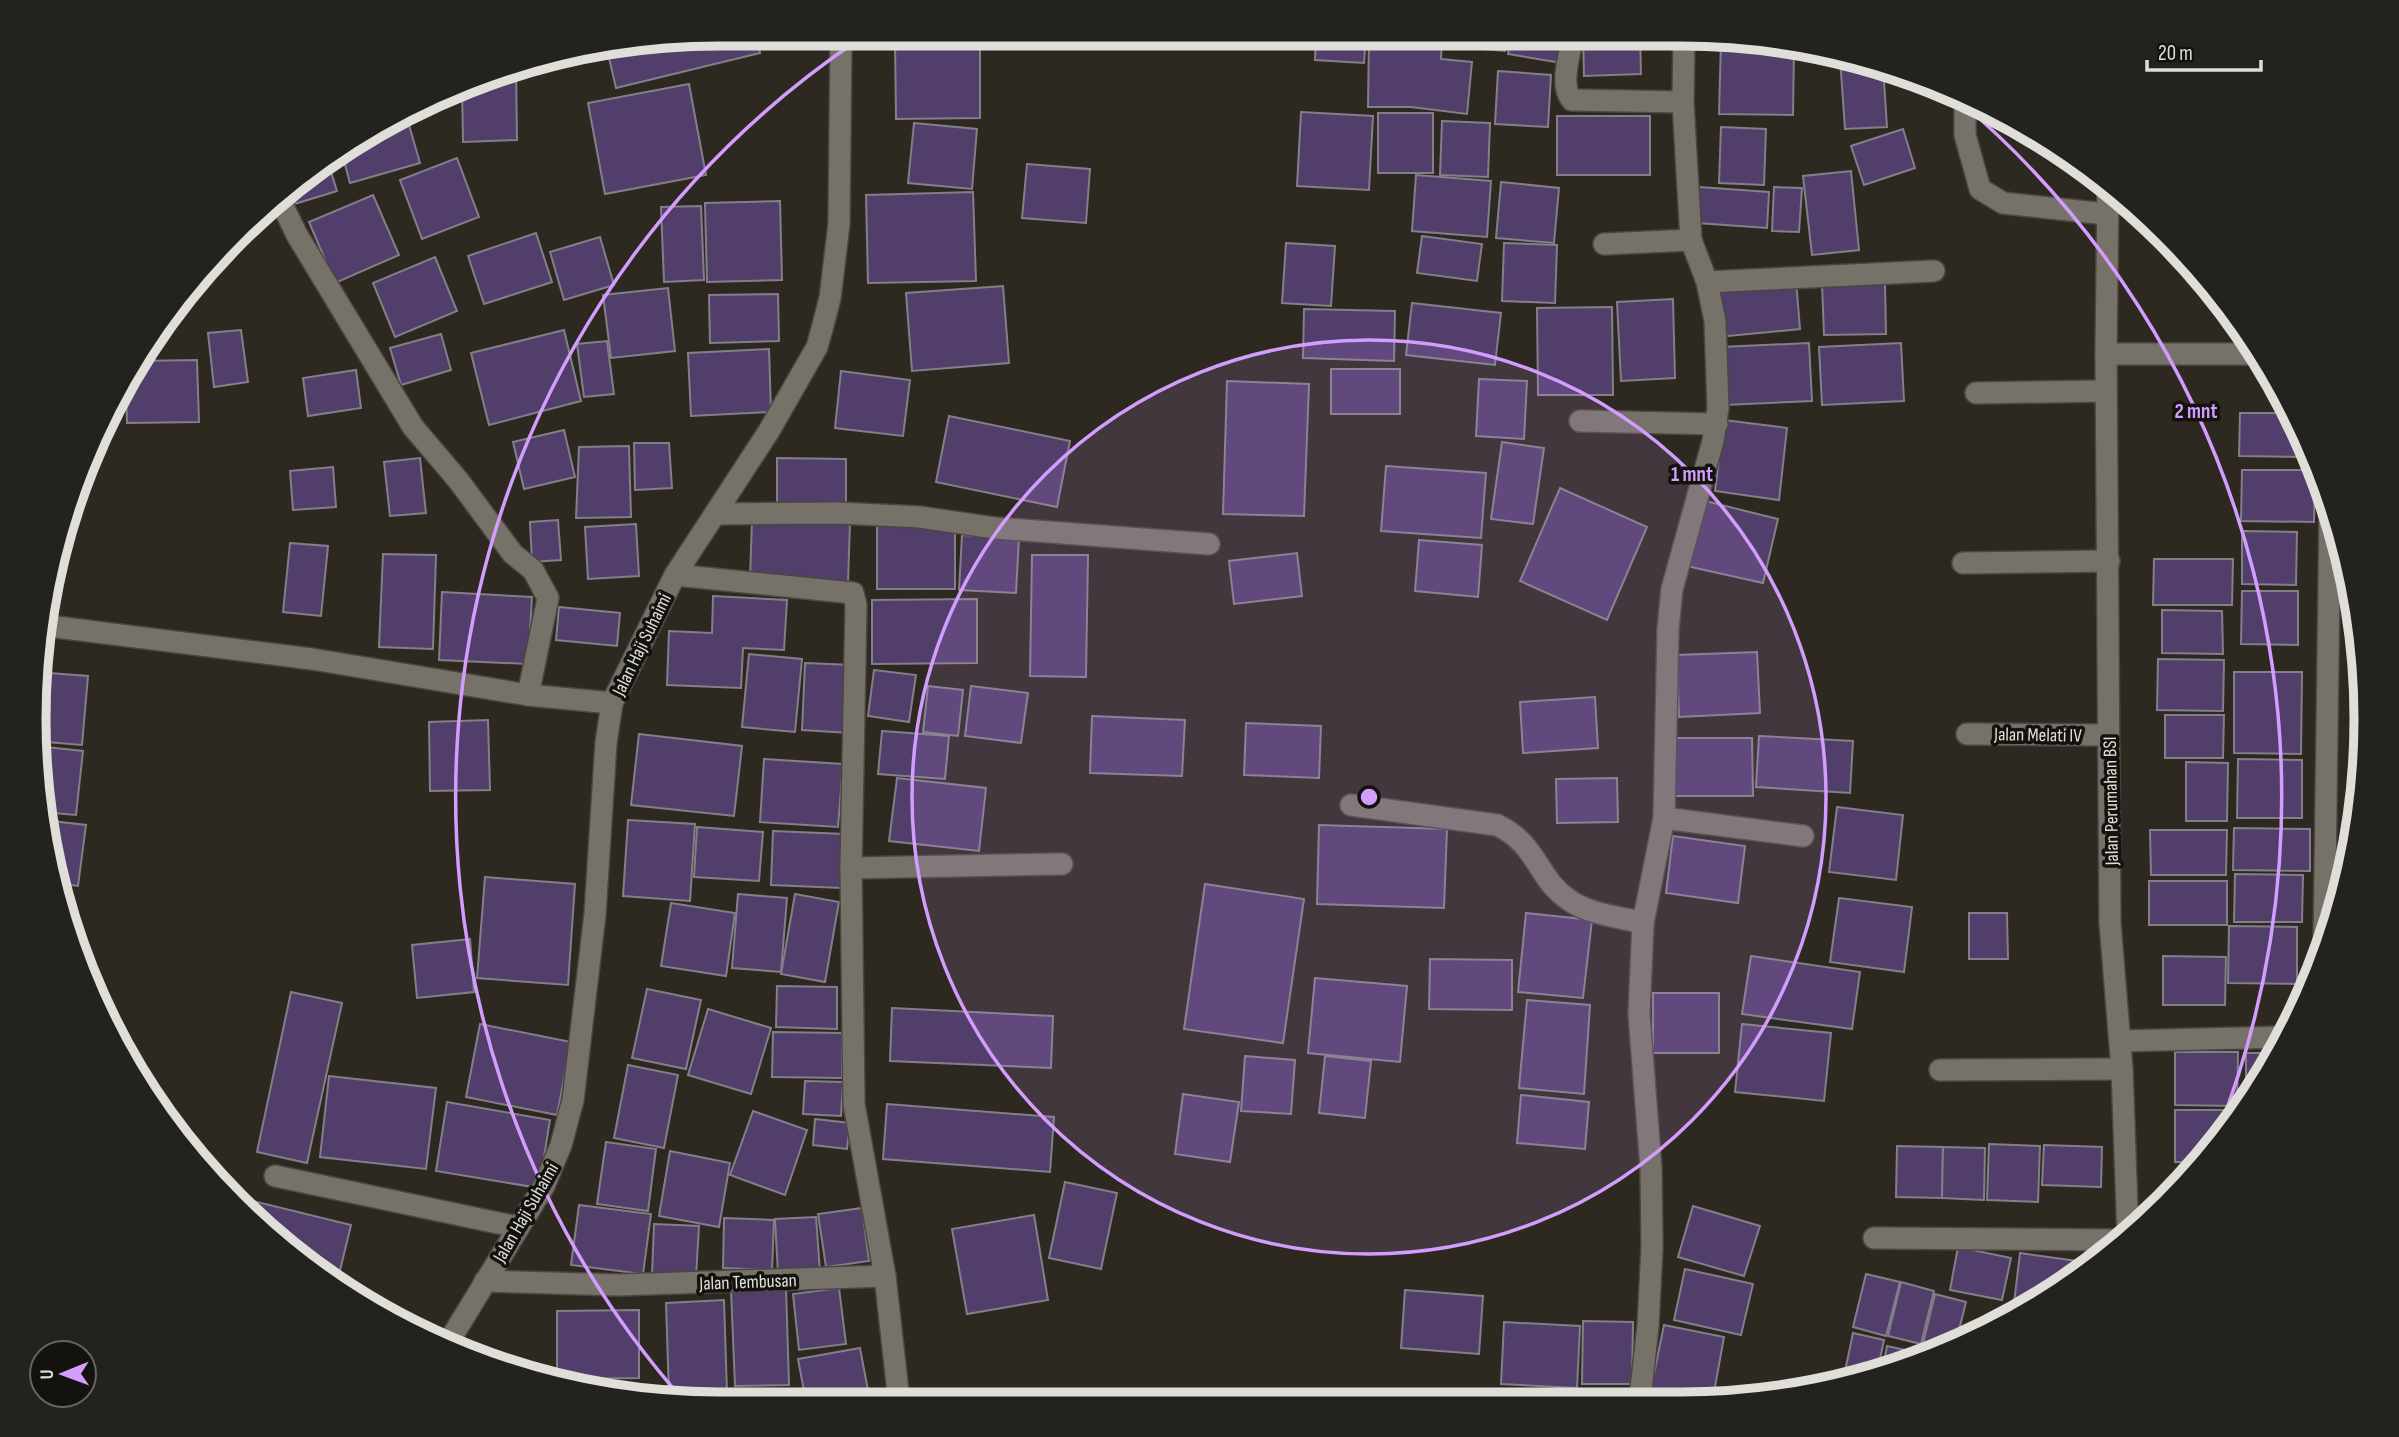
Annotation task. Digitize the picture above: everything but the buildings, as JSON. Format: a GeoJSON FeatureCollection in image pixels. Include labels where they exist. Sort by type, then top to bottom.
{"type":"FeatureCollection","features":[{"type":"Feature","properties":{"kind":"street","name":"Jalan Haji Suhaimi"},"geometry":{"type":"LineString","coordinates":[[452,1336],[544,1186],[554,1164],[573,1100],[595,914],[606,743],[612,703],[675,575],[776,419],[817,347],[830,298],[839,224],[841,46]]}},
{"type":"Feature","properties":{"kind":"street"},"geometry":{"type":"LineString","coordinates":[[1571,46],[1566,85],[1567,95],[1572,100],[1683,102]]}},
{"type":"Feature","properties":{"kind":"street"},"geometry":{"type":"LineString","coordinates":[[1641,1392],[1648,1326],[1652,1248],[1651,1168],[1639,1014],[1643,923],[1664,818],[1667,643],[1672,589],[1717,424],[1719,361],[1707,282],[1691,240],[1683,102],[1684,46]]}},
{"type":"Feature","properties":{"kind":"street"},"geometry":{"type":"LineString","coordinates":[[1965,109],[1965,135],[1980,189],[2003,203],[2106,214]]}},
{"type":"Feature","properties":{"kind":"street","name":"Jalan Perumahan BSI"},"geometry":{"type":"LineString","coordinates":[[2107,199],[2104,391],[2109,561],[2108,735],[2112,827],[2110,923],[2122,1069],[2127,1221]]}},
{"type":"Feature","properties":{"kind":"street"},"geometry":{"type":"LineString","coordinates":[[283,206],[297,235],[413,427],[458,480],[513,554],[533,570],[544,586],[548,598],[528,695]]}},
{"type":"Feature","properties":{"kind":"street"},"geometry":{"type":"LineString","coordinates":[[1604,244],[1691,240]]}},
{"type":"Feature","properties":{"kind":"street"},"geometry":{"type":"LineString","coordinates":[[1707,282],[1934,271]]}},
{"type":"Feature","properties":{"kind":"street"},"geometry":{"type":"LineString","coordinates":[[2106,354],[2246,354]]}},
{"type":"Feature","properties":{"kind":"street"},"geometry":{"type":"LineString","coordinates":[[1976,393],[2104,391]]}},
{"type":"Feature","properties":{"kind":"street"},"geometry":{"type":"LineString","coordinates":[[1580,421],[1717,424]]}},
{"type":"Feature","properties":{"kind":"street"},"geometry":{"type":"LineString","coordinates":[[715,514],[838,513],[920,517],[995,528],[1209,544]]}},
{"type":"Feature","properties":{"kind":"street"},"geometry":{"type":"LineString","coordinates":[[2325,914],[2331,542]]}},
{"type":"Feature","properties":{"kind":"street"},"geometry":{"type":"LineString","coordinates":[[1963,563],[2109,561]]}},
{"type":"Feature","properties":{"kind":"street"},"geometry":{"type":"LineString","coordinates":[[675,575],[853,593],[856,606],[851,868],[854,1104],[885,1276],[898,1392]]}},
{"type":"Feature","properties":{"kind":"street"},"geometry":{"type":"LineString","coordinates":[[52,626],[312,659],[528,695],[612,703]]}},
{"type":"Feature","properties":{"kind":"street","name":"Jalan Melati IV"},"geometry":{"type":"LineString","coordinates":[[1967,734],[2108,735]]}},
{"type":"Feature","properties":{"kind":"street"},"geometry":{"type":"LineString","coordinates":[[1351,805],[1497,825],[1512,832],[1526,845],[1556,889],[1570,901],[1643,923]]}},
{"type":"Feature","properties":{"kind":"street"},"geometry":{"type":"LineString","coordinates":[[1664,818],[1803,836]]}},
{"type":"Feature","properties":{"kind":"street"},"geometry":{"type":"LineString","coordinates":[[851,868],[1062,864]]}},
{"type":"Feature","properties":{"kind":"street"},"geometry":{"type":"LineString","coordinates":[[2120,1041],[2273,1037]]}},
{"type":"Feature","properties":{"kind":"street"},"geometry":{"type":"LineString","coordinates":[[1940,1070],[2122,1069]]}},
{"type":"Feature","properties":{"kind":"street"},"geometry":{"type":"LineString","coordinates":[[275,1176],[517,1227]]}},
{"type":"Feature","properties":{"kind":"street"},"geometry":{"type":"LineString","coordinates":[[1874,1238],[2105,1240]]}},
{"type":"Feature","properties":{"kind":"street","name":"Jalan Tembusan"},"geometry":{"type":"LineString","coordinates":[[485,1281],[620,1285],[885,1276]]}}]}
